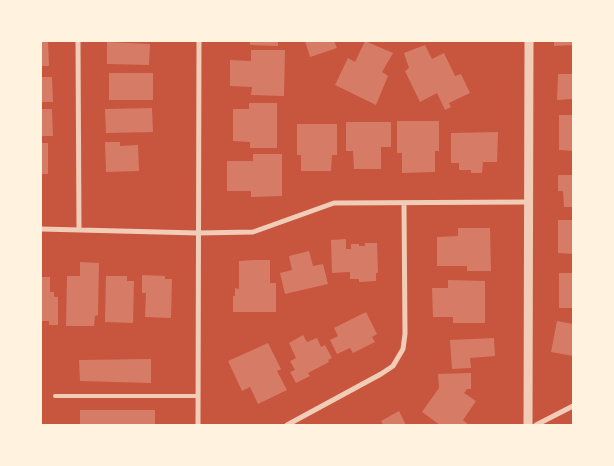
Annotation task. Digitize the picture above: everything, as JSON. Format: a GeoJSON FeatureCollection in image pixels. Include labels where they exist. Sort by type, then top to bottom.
{"type":"FeatureCollection","features":[{"type":"Feature","properties":{"kind":"street"},"geometry":{"type":"LineString","coordinates":[[78,41],[79,229]]}},
{"type":"Feature","properties":{"kind":"street"},"geometry":{"type":"LineString","coordinates":[[198,41],[198,425]]}},
{"type":"Feature","properties":{"kind":"street"},"geometry":{"type":"LineString","coordinates":[[528,425],[530,41]]}},
{"type":"Feature","properties":{"kind":"street"},"geometry":{"type":"LineString","coordinates":[[41,229],[198,233],[253,232],[334,203],[529,202]]}},
{"type":"Feature","properties":{"kind":"street"},"geometry":{"type":"LineString","coordinates":[[287,425],[382,374],[398,360],[403,349],[405,334],[404,204]]}},
{"type":"Feature","properties":{"kind":"street"},"geometry":{"type":"LineString","coordinates":[[536,425],[573,406]]}},
{"type":"Feature","properties":{"kind":"lane"},"geometry":{"type":"LineString","coordinates":[[55,396],[198,396]]}},
{"type":"Feature","properties":{"kind":"building"},"geometry":{"type":"Polygon","coordinates":[[[41,41],[48,41],[49,66],[41,66],[41,41]]]}},
{"type":"Feature","properties":{"kind":"building"},"geometry":{"type":"Polygon","coordinates":[[[250,41],[278,41],[278,46],[250,45],[250,41]]]}},
{"type":"Feature","properties":{"kind":"building"},"geometry":{"type":"Polygon","coordinates":[[[305,41],[334,41],[337,48],[310,57],[305,41]]]}},
{"type":"Feature","properties":{"kind":"building"},"geometry":{"type":"Polygon","coordinates":[[[365,41],[393,53],[382,72],[388,76],[376,105],[335,85],[348,58],[355,62],[365,41]]]}},
{"type":"Feature","properties":{"kind":"building"},"geometry":{"type":"Polygon","coordinates":[[[554,41],[573,41],[573,45],[554,46],[554,41]]]}},
{"type":"Feature","properties":{"kind":"building"},"geometry":{"type":"Polygon","coordinates":[[[107,42],[150,44],[149,65],[107,64],[107,42]]]}},
{"type":"Feature","properties":{"kind":"building"},"geometry":{"type":"Polygon","coordinates":[[[425,45],[432,59],[444,53],[455,76],[461,74],[470,93],[449,103],[451,107],[445,110],[437,93],[420,102],[405,71],[409,68],[404,53],[425,45]]]}},
{"type":"Feature","properties":{"kind":"building"},"geometry":{"type":"Polygon","coordinates":[[[251,50],[285,50],[284,96],[251,95],[252,87],[230,86],[230,60],[251,61],[251,50]]]}},
{"type":"Feature","properties":{"kind":"building"},"geometry":{"type":"Polygon","coordinates":[[[109,73],[153,73],[153,100],[109,100],[109,73]]]}},
{"type":"Feature","properties":{"kind":"building"},"geometry":{"type":"Polygon","coordinates":[[[558,74],[573,74],[573,99],[557,100],[558,74]]]}},
{"type":"Feature","properties":{"kind":"building"},"geometry":{"type":"Polygon","coordinates":[[[41,77],[52,77],[53,102],[41,102],[41,77]]]}},
{"type":"Feature","properties":{"kind":"building"},"geometry":{"type":"Polygon","coordinates":[[[249,103],[277,103],[277,148],[250,148],[250,142],[233,141],[233,109],[249,109],[249,103]]]}},
{"type":"Feature","properties":{"kind":"building"},"geometry":{"type":"Polygon","coordinates":[[[152,108],[153,132],[106,133],[105,109],[152,108]]]}},
{"type":"Feature","properties":{"kind":"building"},"geometry":{"type":"Polygon","coordinates":[[[41,109],[52,109],[53,136],[41,136],[41,109]]]}},
{"type":"Feature","properties":{"kind":"building"},"geometry":{"type":"Polygon","coordinates":[[[559,115],[573,115],[573,151],[559,150],[559,115]]]}},
{"type":"Feature","properties":{"kind":"building"},"geometry":{"type":"Polygon","coordinates":[[[397,121],[439,121],[439,151],[435,151],[435,172],[402,173],[402,153],[397,153],[397,121]]]}},
{"type":"Feature","properties":{"kind":"building"},"geometry":{"type":"Polygon","coordinates":[[[346,122],[391,122],[391,147],[381,147],[381,169],[354,169],[353,151],[346,151],[346,122]]]}},
{"type":"Feature","properties":{"kind":"building"},"geometry":{"type":"Polygon","coordinates":[[[297,124],[337,124],[337,155],[332,155],[331,171],[301,171],[301,155],[297,155],[297,124]]]}},
{"type":"Feature","properties":{"kind":"building"},"geometry":{"type":"Polygon","coordinates":[[[498,132],[497,162],[483,162],[482,173],[471,173],[471,170],[459,170],[459,163],[451,163],[451,133],[498,132]]]}},
{"type":"Feature","properties":{"kind":"building"},"geometry":{"type":"Polygon","coordinates":[[[105,142],[120,142],[120,146],[138,145],[139,171],[106,172],[105,142]]]}},
{"type":"Feature","properties":{"kind":"building"},"geometry":{"type":"Polygon","coordinates":[[[41,143],[48,143],[48,174],[41,174],[41,143]]]}},
{"type":"Feature","properties":{"kind":"building"},"geometry":{"type":"Polygon","coordinates":[[[253,154],[282,154],[282,196],[251,197],[251,191],[227,191],[227,161],[253,161],[253,154]]]}},
{"type":"Feature","properties":{"kind":"building"},"geometry":{"type":"Polygon","coordinates":[[[558,175],[573,175],[573,207],[564,207],[563,191],[558,191],[558,175]]]}},
{"type":"Feature","properties":{"kind":"building"},"geometry":{"type":"Polygon","coordinates":[[[558,220],[573,220],[573,254],[558,253],[558,220]]]}},
{"type":"Feature","properties":{"kind":"building"},"geometry":{"type":"Polygon","coordinates":[[[458,228],[490,228],[491,271],[467,271],[467,266],[437,266],[437,237],[458,236],[458,228]]]}},
{"type":"Feature","properties":{"kind":"building"},"geometry":{"type":"Polygon","coordinates":[[[346,239],[346,249],[351,249],[351,244],[365,246],[365,243],[377,243],[378,273],[376,273],[376,281],[359,282],[359,279],[350,279],[350,272],[332,273],[331,240],[346,239]]]}},
{"type":"Feature","properties":{"kind":"building"},"geometry":{"type":"Polygon","coordinates":[[[309,251],[313,266],[323,264],[328,284],[285,294],[280,273],[292,270],[289,256],[309,251]]]}},
{"type":"Feature","properties":{"kind":"building"},"geometry":{"type":"Polygon","coordinates":[[[270,260],[270,283],[276,283],[276,312],[233,312],[235,288],[239,289],[239,261],[270,260]]]}},
{"type":"Feature","properties":{"kind":"building"},"geometry":{"type":"Polygon","coordinates":[[[80,262],[99,263],[98,315],[95,316],[94,326],[66,326],[67,276],[80,276],[80,262]]]}},
{"type":"Feature","properties":{"kind":"building"},"geometry":{"type":"Polygon","coordinates":[[[559,273],[573,273],[573,308],[559,308],[559,273]]]}},
{"type":"Feature","properties":{"kind":"building"},"geometry":{"type":"Polygon","coordinates":[[[142,275],[165,276],[165,279],[172,279],[171,318],[145,317],[146,293],[142,293],[142,275]]]}},
{"type":"Feature","properties":{"kind":"building"},"geometry":{"type":"Polygon","coordinates":[[[106,276],[127,276],[127,281],[134,281],[133,323],[105,322],[106,276]]]}},
{"type":"Feature","properties":{"kind":"building"},"geometry":{"type":"Polygon","coordinates":[[[41,277],[50,277],[50,292],[54,292],[54,297],[58,297],[58,325],[49,325],[49,321],[41,321],[41,277]]]}},
{"type":"Feature","properties":{"kind":"building"},"geometry":{"type":"Polygon","coordinates":[[[448,280],[485,281],[485,323],[453,323],[453,317],[433,317],[432,288],[448,288],[448,280]]]}},
{"type":"Feature","properties":{"kind":"building"},"geometry":{"type":"Polygon","coordinates":[[[366,312],[377,334],[372,337],[375,342],[353,353],[350,348],[337,354],[330,340],[338,336],[334,328],[366,312]]]}},
{"type":"Feature","properties":{"kind":"building"},"geometry":{"type":"Polygon","coordinates":[[[557,321],[573,324],[573,356],[551,352],[557,321]]]}},
{"type":"Feature","properties":{"kind":"building"},"geometry":{"type":"Polygon","coordinates":[[[303,335],[307,342],[317,338],[321,347],[325,345],[332,358],[328,360],[329,362],[308,373],[310,376],[296,383],[290,372],[295,370],[290,361],[296,358],[289,343],[303,335]]]}},
{"type":"Feature","properties":{"kind":"building"},"geometry":{"type":"Polygon","coordinates":[[[494,338],[495,356],[470,358],[471,368],[452,369],[450,340],[494,338]]]}},
{"type":"Feature","properties":{"kind":"building"},"geometry":{"type":"Polygon","coordinates":[[[268,343],[281,369],[277,371],[287,390],[258,404],[250,387],[242,391],[228,361],[268,343]]]}},
{"type":"Feature","properties":{"kind":"building"},"geometry":{"type":"Polygon","coordinates":[[[151,359],[151,383],[80,381],[79,360],[151,359]]]}},
{"type":"Feature","properties":{"kind":"building"},"geometry":{"type":"Polygon","coordinates":[[[471,373],[471,389],[467,389],[464,393],[476,401],[463,420],[469,425],[440,425],[422,412],[439,388],[438,374],[471,373]]]}},
{"type":"Feature","properties":{"kind":"building"},"geometry":{"type":"Polygon","coordinates":[[[80,410],[155,410],[155,425],[80,425],[80,410]]]}},
{"type":"Feature","properties":{"kind":"building"},"geometry":{"type":"Polygon","coordinates":[[[399,411],[406,425],[383,425],[381,421],[399,411]]]}}]}
